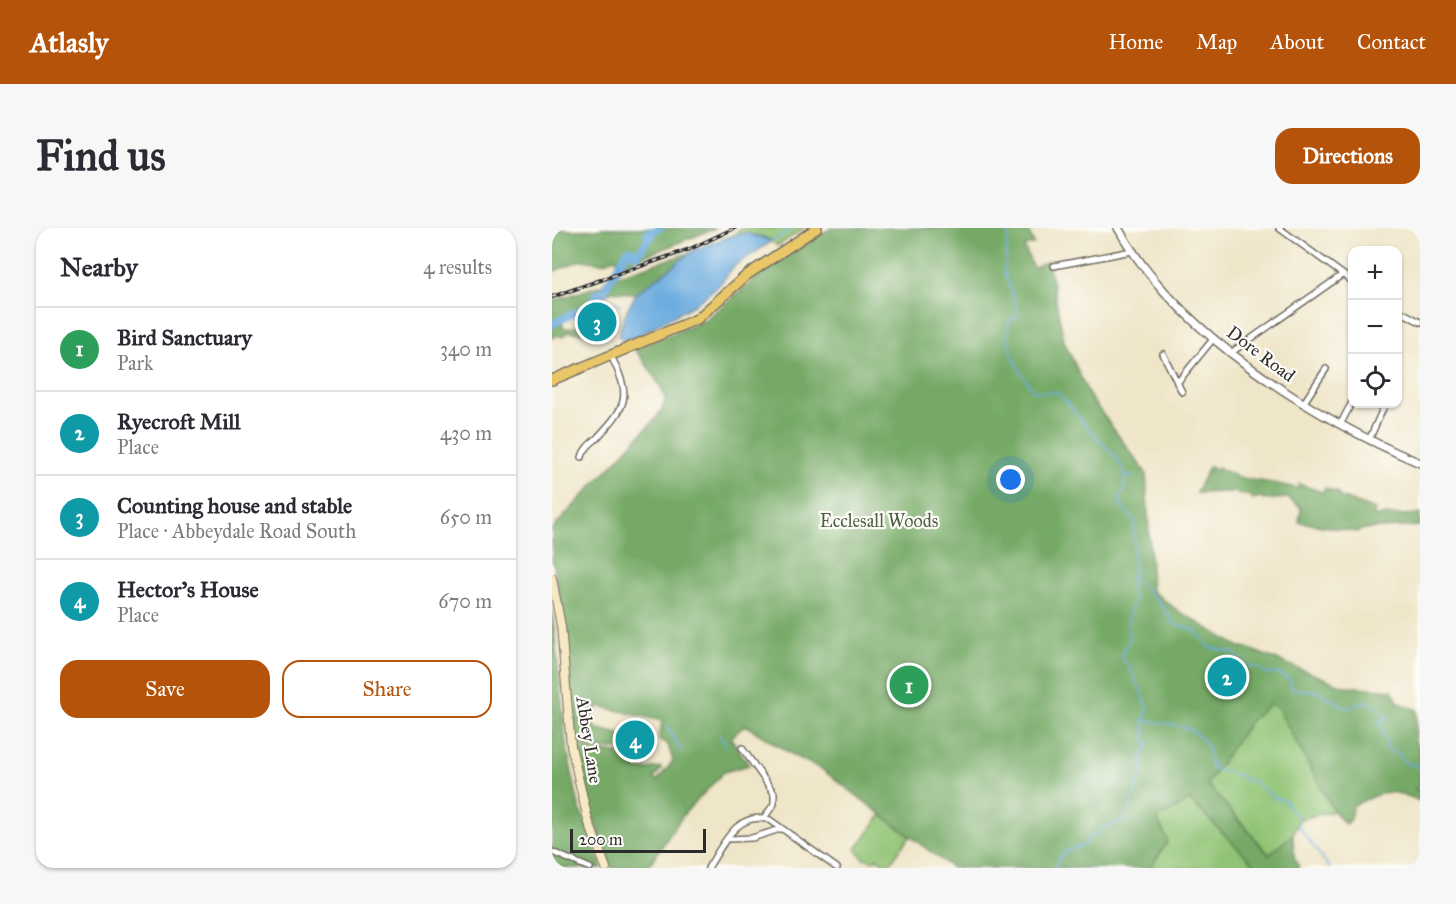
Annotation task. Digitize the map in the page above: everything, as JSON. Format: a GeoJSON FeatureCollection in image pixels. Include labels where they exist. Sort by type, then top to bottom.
{"type":"FeatureCollection","features":[{"type":"Feature","properties":{"kind":"main road"},"geometry":{"type":"LineString","coordinates":[[552,380],[701,316],[747,275],[817,228]]}},
{"type":"Feature","properties":{"kind":"main road","name":"Abbey Lane"},"geometry":{"type":"LineString","coordinates":[[552,578],[561,626],[571,746],[588,820],[606,868]]}},
{"type":"Feature","properties":{"kind":"street","name":"Dore Road"},"geometry":{"type":"LineString","coordinates":[[1118,228],[1153,278],[1232,352],[1303,404],[1369,440],[1420,463]]}},
{"type":"Feature","properties":{"kind":"street"},"geometry":{"type":"LineString","coordinates":[[1279,228],[1348,278]]}},
{"type":"Feature","properties":{"kind":"street"},"geometry":{"type":"LineString","coordinates":[[1054,266],[1132,251]]}},
{"type":"Feature","properties":{"kind":"street"},"geometry":{"type":"LineString","coordinates":[[1232,352],[1342,275]]}},
{"type":"Feature","properties":{"kind":"street"},"geometry":{"type":"LineString","coordinates":[[1402,312],[1420,322]]}},
{"type":"Feature","properties":{"kind":"street"},"geometry":{"type":"LineString","coordinates":[[1177,383],[1215,337]]}},
{"type":"Feature","properties":{"kind":"street"},"geometry":{"type":"LineString","coordinates":[[582,457],[585,450],[620,412],[625,400],[622,379],[610,354]]}},
{"type":"Feature","properties":{"kind":"street"},"geometry":{"type":"LineString","coordinates":[[1163,354],[1182,392]]}},
{"type":"Feature","properties":{"kind":"street"},"geometry":{"type":"LineString","coordinates":[[1303,404],[1326,369]]}},
{"type":"Feature","properties":{"kind":"street"},"geometry":{"type":"LineString","coordinates":[[1340,425],[1350,408]]}},
{"type":"Feature","properties":{"kind":"street"},"geometry":{"type":"LineString","coordinates":[[1369,440],[1383,408]]}},
{"type":"Feature","properties":{"kind":"street"},"geometry":{"type":"LineString","coordinates":[[742,748],[774,793],[774,804],[764,818]]}},
{"type":"Feature","properties":{"kind":"street"},"geometry":{"type":"LineString","coordinates":[[708,868],[741,822],[751,818],[764,818],[837,868]]}},
{"type":"Feature","properties":{"kind":"street"},"geometry":{"type":"LineString","coordinates":[[728,839],[752,838],[780,829]]}},
{"type":"Feature","properties":{"kind":"street"},"geometry":{"type":"LineString","coordinates":[[552,852],[590,868]]}},
{"type":"Feature","properties":{"kind":"green space"},"geometry":{"type":"Polygon","coordinates":[[[552,228],[591,230],[601,228],[716,228],[622,265],[615,258],[602,263],[581,260],[552,272],[552,228]]]}},
{"type":"Feature","properties":{"kind":"green space"},"geometry":{"type":"Polygon","coordinates":[[[742,228],[805,228],[777,246],[762,236],[743,234],[731,236],[742,228]]]}},
{"type":"Feature","properties":{"kind":"green space","name":"Ecclesall Woods"},"geometry":{"type":"Polygon","coordinates":[[[831,228],[1030,228],[1028,231],[1034,244],[1024,246],[1033,268],[1048,261],[1064,341],[1090,397],[1146,473],[1152,591],[1180,612],[1239,647],[1344,686],[1392,690],[1399,703],[1417,710],[1415,743],[1420,748],[1420,786],[1415,789],[1420,791],[1420,801],[1399,793],[1379,794],[1352,806],[1351,819],[1345,824],[1334,811],[1277,707],[1270,704],[1250,721],[1207,784],[1269,855],[1293,834],[1294,856],[1299,868],[1258,868],[1190,800],[1157,819],[1168,841],[1150,868],[952,868],[820,768],[796,757],[745,725],[731,738],[749,765],[724,772],[684,814],[647,868],[612,868],[591,813],[577,749],[618,753],[640,747],[650,753],[648,759],[634,768],[638,770],[660,767],[662,769],[654,777],[657,781],[673,761],[668,745],[659,739],[662,721],[599,706],[593,716],[595,728],[632,737],[630,743],[635,745],[605,749],[575,745],[563,613],[552,557],[552,529],[657,417],[663,407],[665,400],[661,388],[635,349],[703,321],[763,273],[831,228]]]}},
{"type":"Feature","properties":{"kind":"green space"},"geometry":{"type":"Polygon","coordinates":[[[692,252],[636,294],[613,291],[607,293],[595,306],[577,310],[560,320],[565,329],[587,325],[590,329],[586,333],[569,332],[562,337],[558,335],[552,338],[552,301],[602,285],[607,279],[692,252]]]}},
{"type":"Feature","properties":{"kind":"green space"},"geometry":{"type":"Polygon","coordinates":[[[1209,466],[1216,471],[1219,467],[1247,479],[1298,489],[1299,484],[1322,492],[1325,488],[1339,493],[1338,496],[1375,510],[1373,516],[1420,514],[1420,526],[1364,529],[1357,532],[1299,522],[1301,508],[1288,498],[1263,500],[1262,497],[1252,499],[1250,496],[1233,492],[1196,493],[1209,466]]]}},
{"type":"Feature","properties":{"kind":"green space"},"geometry":{"type":"Polygon","coordinates":[[[552,609],[566,744],[579,806],[602,868],[552,868],[552,609]]]}},
{"type":"Feature","properties":{"kind":"green space"},"geometry":{"type":"Polygon","coordinates":[[[1270,704],[1277,707],[1334,811],[1300,819],[1293,834],[1270,855],[1207,784],[1250,721],[1270,704]]]}},
{"type":"Feature","properties":{"kind":"green space"},"geometry":{"type":"Polygon","coordinates":[[[1190,800],[1259,868],[1150,868],[1168,841],[1157,819],[1190,800]]]}},
{"type":"Feature","properties":{"kind":"green space"},"geometry":{"type":"Polygon","coordinates":[[[881,815],[910,836],[888,866],[877,858],[874,861],[863,858],[856,849],[881,815]]]}},
{"type":"Feature","properties":{"kind":"water"},"geometry":{"type":"Polygon","coordinates":[[[746,233],[772,241],[734,266],[719,285],[695,304],[630,340],[624,341],[618,336],[627,310],[636,294],[694,250],[731,236],[746,233]]]}},
{"type":"Feature","properties":{"kind":"waterway"},"geometry":{"type":"LineString","coordinates":[[552,324],[591,305],[597,293],[602,293],[628,250],[633,251],[636,256],[652,236],[647,234],[659,228]]}},
{"type":"Feature","properties":{"kind":"waterway"},"geometry":{"type":"LineString","coordinates":[[772,241],[793,228]]}},
{"type":"Feature","properties":{"kind":"waterway"},"geometry":{"type":"LineString","coordinates":[[1009,228],[1004,273],[1018,309],[1017,317],[1010,319],[1008,328],[1013,358],[1035,392],[1057,392],[1061,396],[1089,430],[1115,456],[1124,476],[1124,487],[1119,499],[1122,507],[1134,520],[1134,567],[1130,587],[1135,598],[1128,618],[1129,641],[1123,652],[1122,660],[1129,665],[1145,699],[1148,711],[1143,724],[1146,730],[1144,737],[1149,744],[1141,757],[1143,775],[1136,786],[1127,815],[1123,821],[1101,829],[1098,834],[1088,837],[1086,844],[1064,852],[1054,868]]}},
{"type":"Feature","properties":{"kind":"waterway"},"geometry":{"type":"LineString","coordinates":[[602,293],[621,306]]}},
{"type":"Feature","properties":{"kind":"waterway"},"geometry":{"type":"LineString","coordinates":[[1126,476],[1134,476]]}},
{"type":"Feature","properties":{"kind":"waterway"},"geometry":{"type":"LineString","coordinates":[[1131,576],[1156,598],[1174,624],[1194,630],[1209,647],[1233,653],[1249,666],[1259,668],[1266,674],[1277,673],[1290,680],[1291,689],[1316,691],[1349,709],[1360,703],[1375,705],[1388,718],[1377,722],[1383,728],[1381,734],[1388,741],[1386,749],[1398,753],[1406,764],[1419,766],[1420,770]]}},
{"type":"Feature","properties":{"kind":"waterway"},"geometry":{"type":"LineString","coordinates":[[1144,720],[1187,729],[1201,738],[1207,746],[1212,768],[1241,776],[1246,781],[1252,780],[1275,798],[1286,801],[1287,806],[1299,817],[1298,826],[1330,868]]}},
{"type":"Feature","properties":{"kind":"waterway"},"geometry":{"type":"LineString","coordinates":[[666,726],[682,751]]}},
{"type":"Feature","properties":{"kind":"waterway"},"geometry":{"type":"LineString","coordinates":[[719,734],[727,748]]}},
{"type":"Feature","properties":{"kind":"railway"},"geometry":{"type":"LineString","coordinates":[[552,297],[690,249],[735,228]]}},
{"type":"Feature","properties":{"kind":"place","name":"Counting house and stable"},"geometry":{"type":"Point","coordinates":[597,322]}},
{"type":"Feature","properties":{"kind":"place","name":"Ryecroft Mill"},"geometry":{"type":"Point","coordinates":[1227,677]}},
{"type":"Feature","properties":{"kind":"place","name":"Bird Sanctuary"},"geometry":{"type":"Point","coordinates":[909,685]}},
{"type":"Feature","properties":{"kind":"place","name":"Hector's House"},"geometry":{"type":"Point","coordinates":[635,740]}}]}
